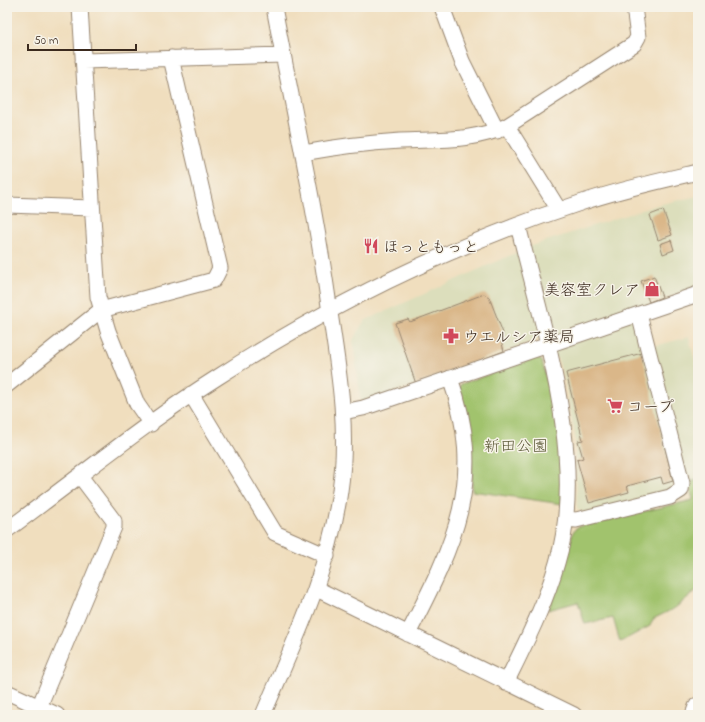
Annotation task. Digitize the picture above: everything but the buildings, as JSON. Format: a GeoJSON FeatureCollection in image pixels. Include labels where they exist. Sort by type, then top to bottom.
{"type":"FeatureCollection","features":[{"type":"Feature","properties":{"kind":"main road"},"geometry":{"type":"LineString","coordinates":[[694,715],[698,708]]}},
{"type":"Feature","properties":{"kind":"street"},"geometry":{"type":"LineString","coordinates":[[80,7],[98,297],[101,310],[137,404],[150,424]]}},
{"type":"Feature","properties":{"kind":"street"},"geometry":{"type":"LineString","coordinates":[[263,715],[317,589],[327,556],[340,490],[344,412],[330,311],[303,153],[274,7]]}},
{"type":"Feature","properties":{"kind":"street"},"geometry":{"type":"LineString","coordinates":[[442,7],[462,62],[502,129],[559,210]]}},
{"type":"Feature","properties":{"kind":"street"},"geometry":{"type":"LineString","coordinates":[[303,153],[358,144],[475,137],[502,129],[634,44],[638,37],[634,7]]}},
{"type":"Feature","properties":{"kind":"street"},"geometry":{"type":"LineString","coordinates":[[83,61],[283,55]]}},
{"type":"Feature","properties":{"kind":"street"},"geometry":{"type":"LineString","coordinates":[[7,385],[101,310],[214,280],[220,268],[171,58]]}},
{"type":"Feature","properties":{"kind":"street"},"geometry":{"type":"LineString","coordinates":[[7,530],[191,394],[272,343],[330,311],[421,265],[518,225],[581,202],[698,172]]}},
{"type":"Feature","properties":{"kind":"street"},"geometry":{"type":"LineString","coordinates":[[7,205],[92,208]]}},
{"type":"Feature","properties":{"kind":"street"},"geometry":{"type":"LineString","coordinates":[[506,682],[543,604],[558,563],[566,519],[568,457],[547,346],[518,225]]}},
{"type":"Feature","properties":{"kind":"street"},"geometry":{"type":"LineString","coordinates":[[344,412],[362,408],[698,294]]}},
{"type":"Feature","properties":{"kind":"street"},"geometry":{"type":"LineString","coordinates":[[566,519],[576,520],[670,497],[681,490],[682,483],[639,314]]}},
{"type":"Feature","properties":{"kind":"street"},"geometry":{"type":"LineString","coordinates":[[408,634],[439,572],[452,541],[457,525],[465,485],[467,448],[450,378]]}},
{"type":"Feature","properties":{"kind":"street"},"geometry":{"type":"LineString","coordinates":[[191,394],[275,533],[327,556]]}},
{"type":"Feature","properties":{"kind":"street"},"geometry":{"type":"LineString","coordinates":[[39,706],[114,526],[114,521],[80,476]]}},
{"type":"Feature","properties":{"kind":"street"},"geometry":{"type":"LineString","coordinates":[[317,589],[574,715]]}},
{"type":"Feature","properties":{"kind":"street"},"geometry":{"type":"LineString","coordinates":[[7,692],[57,715]]}},
{"type":"Feature","properties":{"kind":"shaded area"},"geometry":{"type":"Polygon","coordinates":[[[698,196],[698,287],[633,310],[643,349],[689,337],[698,373],[698,480],[674,485],[671,492],[584,513],[577,509],[575,436],[565,382],[558,360],[538,337],[531,342],[361,404],[353,340],[364,321],[531,246],[657,205],[698,196]]]}},
{"type":"Feature","properties":{"kind":"green space","name":"新田公園"},"geometry":{"type":"Polygon","coordinates":[[[536,358],[542,361],[560,437],[562,504],[472,491],[472,463],[459,389],[461,384],[536,358]]]}},
{"type":"Feature","properties":{"kind":"green space"},"geometry":{"type":"Polygon","coordinates":[[[698,480],[698,589],[675,608],[653,619],[650,626],[620,642],[613,618],[585,624],[578,602],[548,610],[562,575],[573,532],[577,527],[693,500],[689,482],[698,480]]]}},
{"type":"Feature","properties":{"kind":"place","name":"ほっともっと"},"geometry":{"type":"Point","coordinates":[371,246]}},
{"type":"Feature","properties":{"kind":"place","name":"美容室クレア"},"geometry":{"type":"Point","coordinates":[652,289]}},
{"type":"Feature","properties":{"kind":"place","name":"ウエルシア薬局"},"geometry":{"type":"Point","coordinates":[451,336]}},
{"type":"Feature","properties":{"kind":"place","name":"コープ"},"geometry":{"type":"Point","coordinates":[615,406]}}]}
